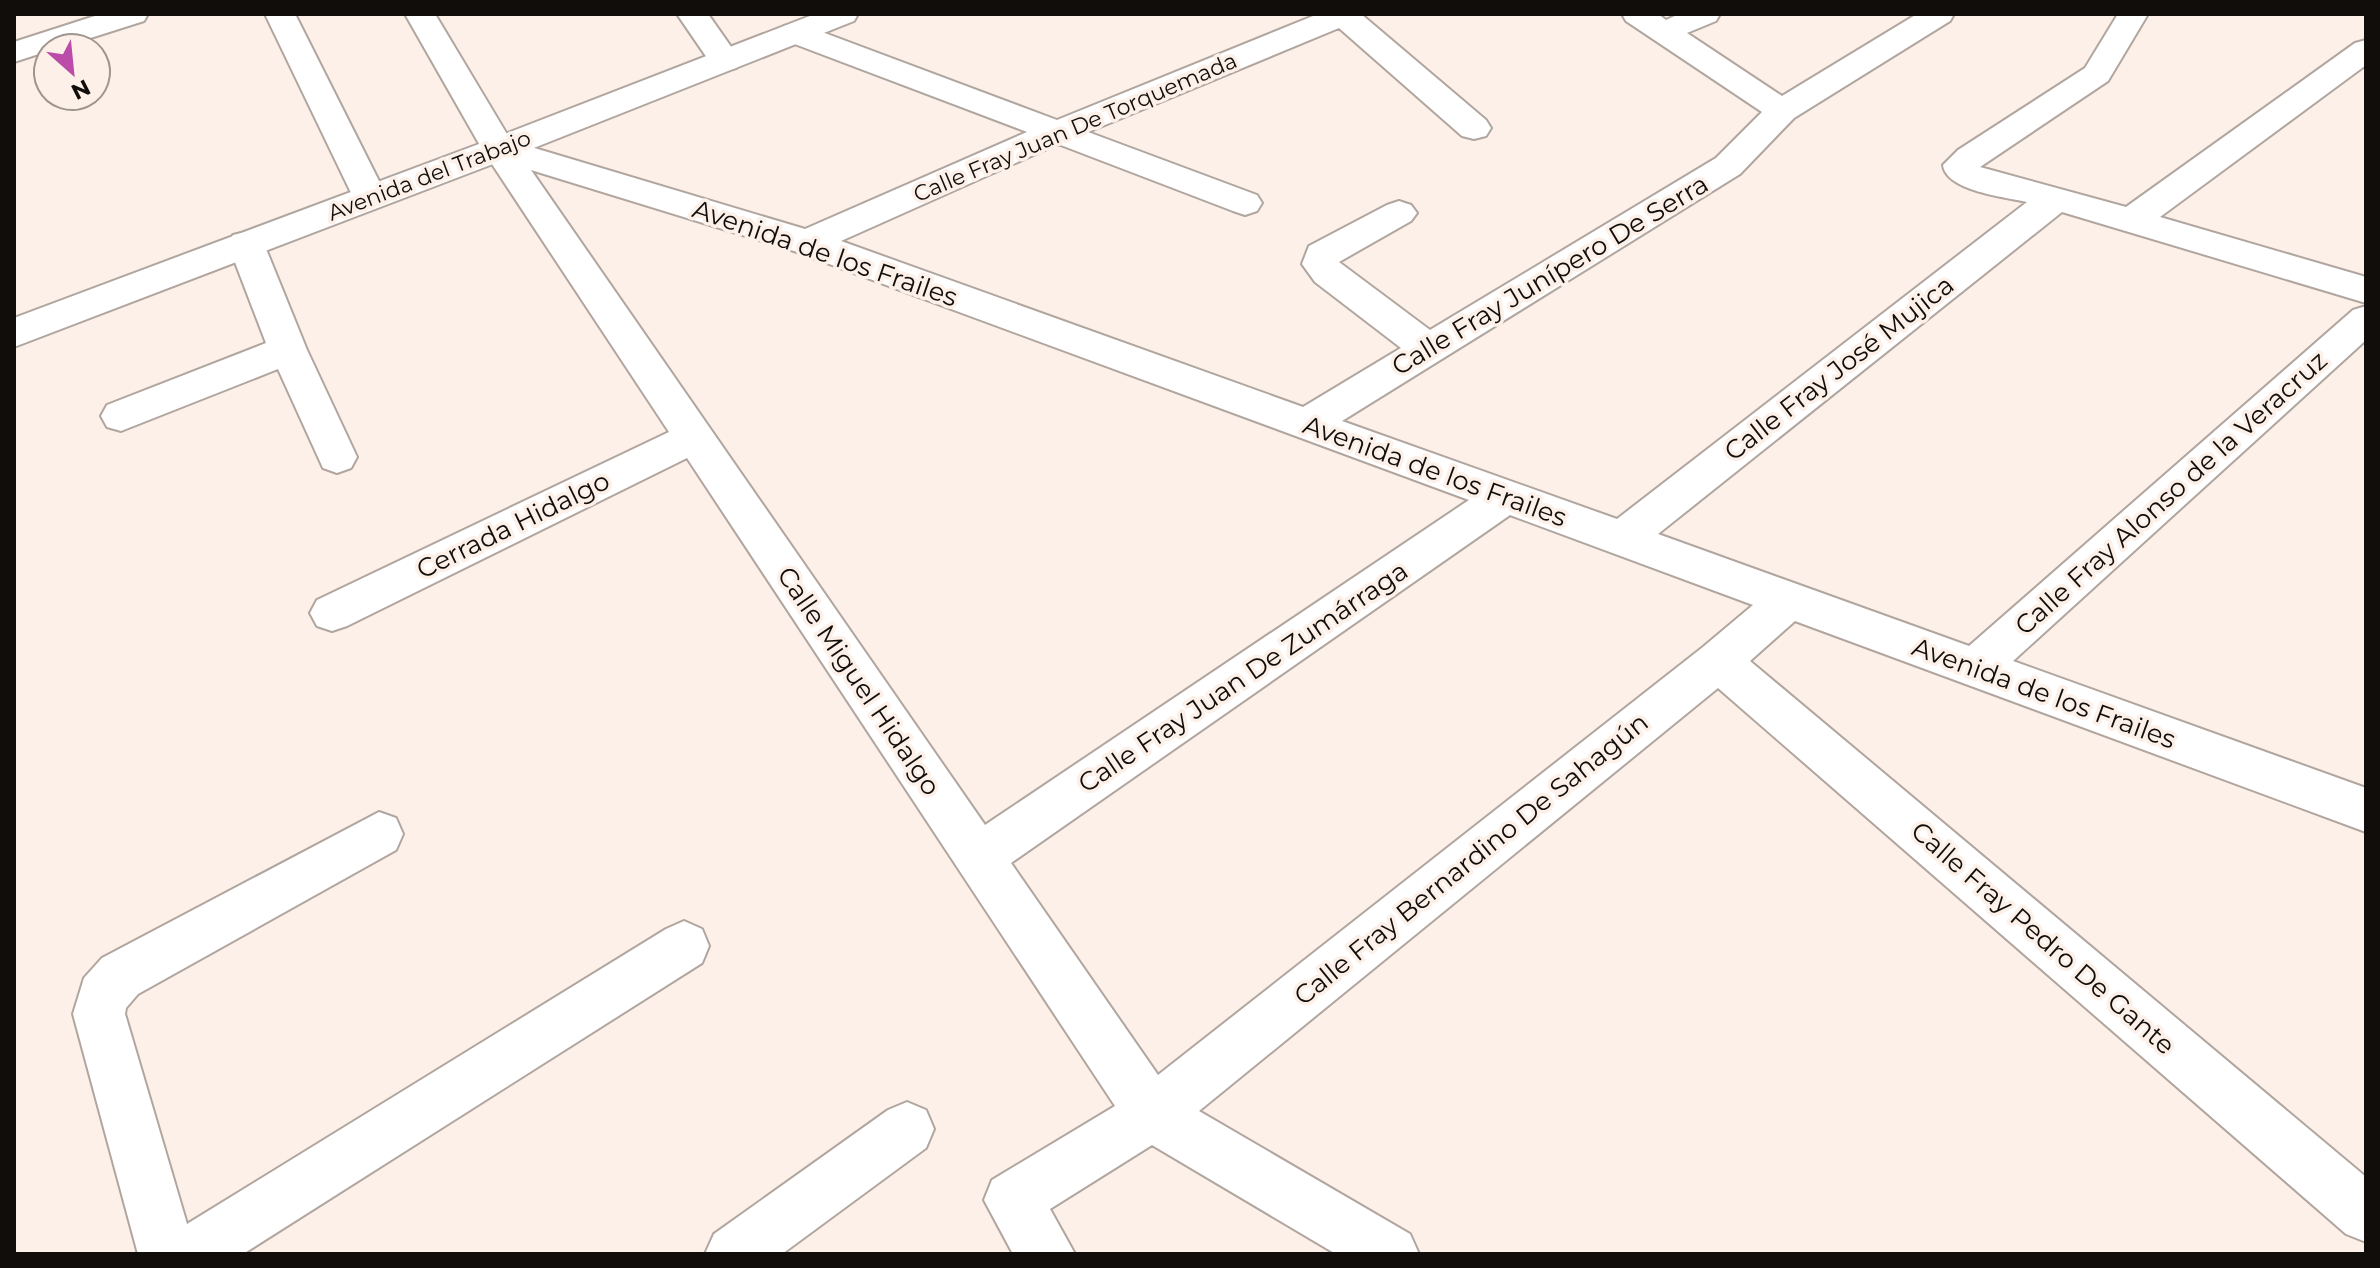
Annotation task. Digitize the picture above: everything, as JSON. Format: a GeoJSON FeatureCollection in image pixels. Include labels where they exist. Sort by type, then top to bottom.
{"type":"FeatureCollection","features":[{"type":"Feature","properties":{"kind":"street"},"geometry":{"type":"LineString","coordinates":[[14,52],[133,14]]}},
{"type":"Feature","properties":{"kind":"street"},"geometry":{"type":"LineString","coordinates":[[280,14],[370,197]]}},
{"type":"Feature","properties":{"kind":"street","name":"Calle Miguel Hidalgo"},"geometry":{"type":"LineString","coordinates":[[420,14],[499,149],[1152,1114],[1390,1254]]}},
{"type":"Feature","properties":{"kind":"street"},"geometry":{"type":"LineString","coordinates":[[692,14],[725,61]]}},
{"type":"Feature","properties":{"kind":"street","name":"Avenida del Trabajo"},"geometry":{"type":"LineString","coordinates":[[14,333],[499,149],[843,14]]}},
{"type":"Feature","properties":{"kind":"street"},"geometry":{"type":"LineString","coordinates":[[1343,14],[1474,128]]}},
{"type":"Feature","properties":{"kind":"street","name":"Calle Fray Juan De Torquemada"},"geometry":{"type":"LineString","coordinates":[[807,242],[1057,132],[1343,14]]}},
{"type":"Feature","properties":{"kind":"street"},"geometry":{"type":"LineString","coordinates":[[1637,14],[1782,111]]}},
{"type":"Feature","properties":{"kind":"street"},"geometry":{"type":"LineString","coordinates":[[1664,32],[1705,14]]}},
{"type":"Feature","properties":{"kind":"street","name":"Calle Fray Junípero De Serra"},"geometry":{"type":"LineString","coordinates":[[1306,424],[1728,166],[1782,111],[1939,14]]}},
{"type":"Feature","properties":{"kind":"street"},"geometry":{"type":"LineString","coordinates":[[2133,14],[2091,79],[1970,158],[1960,165],[1960,170],[1970,177],[2056,198],[2366,290]]}},
{"type":"Feature","properties":{"kind":"street"},"geometry":{"type":"LineString","coordinates":[[795,33],[1245,203]]}},
{"type":"Feature","properties":{"kind":"street"},"geometry":{"type":"LineString","coordinates":[[2132,220],[2366,50]]}},
{"type":"Feature","properties":{"kind":"street","name":"Avenida de los Frailes"},"geometry":{"type":"LineString","coordinates":[[499,149],[807,242],[1788,601],[2363,803]]}},
{"type":"Feature","properties":{"kind":"street","name":"Calle Fray José Mujica"},"geometry":{"type":"LineString","coordinates":[[1622,539],[2056,198]]}},
{"type":"Feature","properties":{"kind":"street"},"geometry":{"type":"LineString","coordinates":[[1399,213],[1322,255],[1320,264],[1428,349]]}},
{"type":"Feature","properties":{"kind":"street"},"geometry":{"type":"LineString","coordinates":[[246,244],[288,350],[337,457]]}},
{"type":"Feature","properties":{"kind":"street","name":"Calle Fray Alonso de la Veracruz"},"geometry":{"type":"LineString","coordinates":[[1976,667],[2366,319]]}},
{"type":"Feature","properties":{"kind":"street"},"geometry":{"type":"LineString","coordinates":[[121,416],[288,350]]}},
{"type":"Feature","properties":{"kind":"street","name":"Cerrada Hidalgo"},"geometry":{"type":"LineString","coordinates":[[332,613],[694,437]]}},
{"type":"Feature","properties":{"kind":"street","name":"Calle Fray Juan De Zumárraga"},"geometry":{"type":"LineString","coordinates":[[979,857],[1507,496]]}},
{"type":"Feature","properties":{"kind":"street","name":"Calle Fray Bernardino De Sahagún"},"geometry":{"type":"LineString","coordinates":[[1046,1254],[1012,1200],[1152,1114],[1719,661],[1788,601]]}},
{"type":"Feature","properties":{"kind":"street","name":"Calle Fray Pedro De Gante"},"geometry":{"type":"LineString","coordinates":[[1719,661],[2366,1214]]}},
{"type":"Feature","properties":{"kind":"street"},"geometry":{"type":"LineString","coordinates":[[167,1254],[99,1014],[102,996],[120,976],[379,834]]}},
{"type":"Feature","properties":{"kind":"street"},"geometry":{"type":"LineString","coordinates":[[191,1254],[684,946]]}},
{"type":"Feature","properties":{"kind":"street"},"geometry":{"type":"LineString","coordinates":[[734,1254],[907,1129]]}}]}
